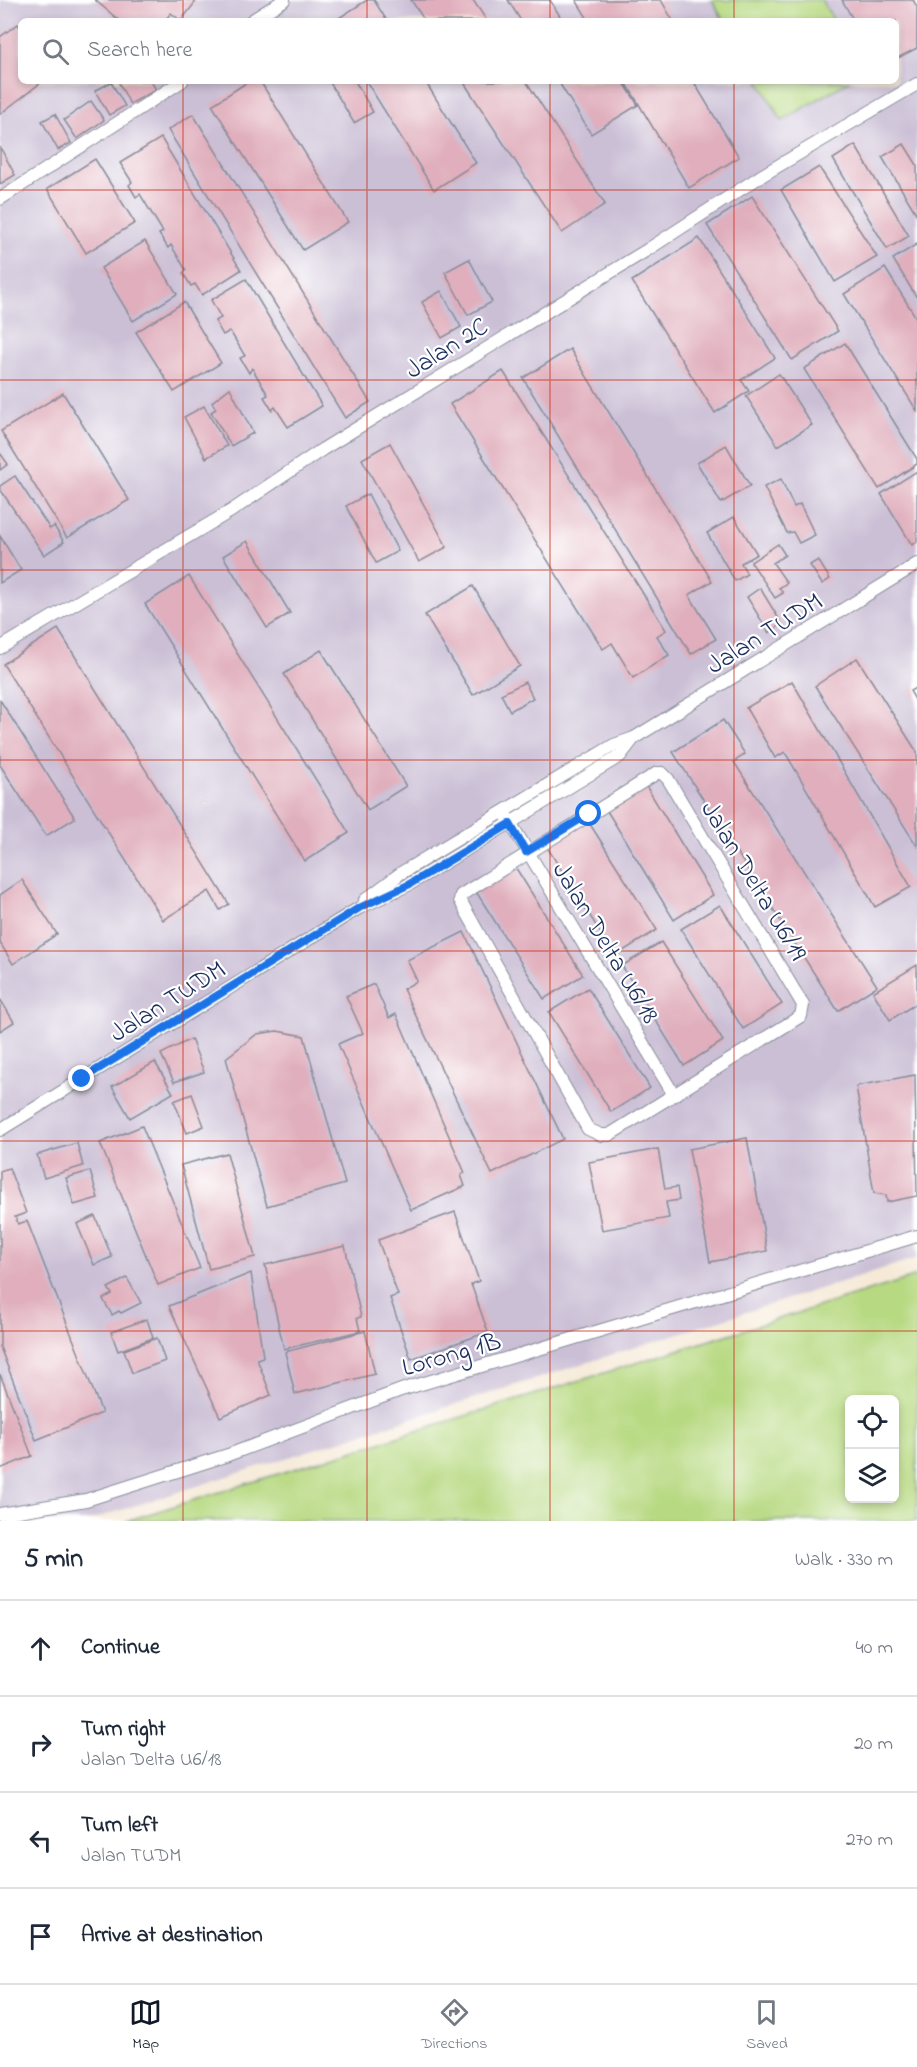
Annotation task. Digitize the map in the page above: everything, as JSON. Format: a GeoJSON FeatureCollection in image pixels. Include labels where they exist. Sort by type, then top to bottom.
{"type":"FeatureCollection","features":[{"type":"Feature","properties":{"kind":"street"},"geometry":{"type":"LineString","coordinates":[[256,18],[284,0]]}},
{"type":"Feature","properties":{"kind":"street"},"geometry":{"type":"LineString","coordinates":[[0,199],[177,84]]}},
{"type":"Feature","properties":{"kind":"street","name":"Jalan 2C"},"geometry":{"type":"LineString","coordinates":[[0,648],[231,510],[323,449],[647,250],[761,176],[917,84]]}},
{"type":"Feature","properties":{"kind":"street","name":"Jalan TUDM"},"geometry":{"type":"LineString","coordinates":[[359,908],[363,902],[400,873],[614,745],[634,738],[917,564]]}},
{"type":"Feature","properties":{"kind":"street","name":"Jalan TUDM"},"geometry":{"type":"LineString","coordinates":[[0,1130],[359,908],[408,885],[620,756],[634,738]]}},
{"type":"Feature","properties":{"kind":"street","name":"Jalan Delta U6/19"},"geometry":{"type":"LineString","coordinates":[[526,852],[657,773],[662,773],[668,779],[803,1005],[801,1016],[674,1095]]}},
{"type":"Feature","properties":{"kind":"street","name":"Jalan Delta U6/18"},"geometry":{"type":"LineString","coordinates":[[503,811],[674,1095]]}},
{"type":"Feature","properties":{"kind":"street"},"geometry":{"type":"LineString","coordinates":[[526,852],[461,895],[460,900],[588,1129],[601,1136],[609,1135],[674,1095]]}},
{"type":"Feature","properties":{"kind":"street","name":"Lorong 1B"},"geometry":{"type":"LineString","coordinates":[[0,1514],[86,1500],[228,1455],[401,1390],[917,1236]]}},
{"type":"Feature","properties":{"kind":"shaded area"},"geometry":{"type":"Polygon","coordinates":[[[0,0],[917,0],[917,1258],[87,1521],[0,1521],[0,0]]]}},
{"type":"Feature","properties":{"kind":"green space"},"geometry":{"type":"Polygon","coordinates":[[[712,0],[822,0],[832,18],[722,18],[712,0]]]}},
{"type":"Feature","properties":{"kind":"green space"},"geometry":{"type":"Polygon","coordinates":[[[761,84],[844,84],[782,121],[761,84]]]}},
{"type":"Feature","properties":{"kind":"green space"},"geometry":{"type":"Polygon","coordinates":[[[917,1276],[917,1520],[126,1521],[917,1276]]]}},
{"type":"Feature","properties":{"kind":"building"},"geometry":{"type":"Polygon","coordinates":[[[95,0],[197,0],[183,18],[177,18],[171,13],[167,18],[116,18],[95,0]]]}},
{"type":"Feature","properties":{"kind":"building"},"geometry":{"type":"Polygon","coordinates":[[[367,0],[374,0],[385,18],[339,18],[367,0]]]}},
{"type":"Feature","properties":{"kind":"building"},"geometry":{"type":"Polygon","coordinates":[[[411,0],[473,0],[485,18],[423,18],[411,0]]]}},
{"type":"Feature","properties":{"kind":"building"},"geometry":{"type":"Polygon","coordinates":[[[508,0],[550,0],[561,18],[519,18],[508,0]]]}},
{"type":"Feature","properties":{"kind":"building"},"geometry":{"type":"Polygon","coordinates":[[[576,0],[661,0],[671,18],[587,18],[576,0]]]}},
{"type":"Feature","properties":{"kind":"building"},"geometry":{"type":"Polygon","coordinates":[[[842,0],[913,0],[917,7],[917,48],[899,57],[899,18],[852,18],[842,0]]]}},
{"type":"Feature","properties":{"kind":"building"},"geometry":{"type":"Polygon","coordinates":[[[18,24],[18,84],[39,84],[0,114],[0,37],[18,24]]]}},
{"type":"Feature","properties":{"kind":"building"},"geometry":{"type":"Polygon","coordinates":[[[112,84],[125,106],[109,115],[95,91],[112,84]]]}},
{"type":"Feature","properties":{"kind":"building"},"geometry":{"type":"Polygon","coordinates":[[[120,84],[153,84],[156,90],[130,104],[120,84]]]}},
{"type":"Feature","properties":{"kind":"building"},"geometry":{"type":"Polygon","coordinates":[[[244,84],[262,84],[348,222],[303,250],[212,105],[244,84]]]}},
{"type":"Feature","properties":{"kind":"building"},"geometry":{"type":"Polygon","coordinates":[[[331,84],[357,84],[373,112],[354,123],[331,84]]]}},
{"type":"Feature","properties":{"kind":"building"},"geometry":{"type":"Polygon","coordinates":[[[368,84],[427,84],[476,163],[434,190],[368,84]]]}},
{"type":"Feature","properties":{"kind":"building"},"geometry":{"type":"Polygon","coordinates":[[[465,84],[528,84],[605,204],[562,233],[465,84]]]}},
{"type":"Feature","properties":{"kind":"building"},"geometry":{"type":"Polygon","coordinates":[[[560,84],[625,84],[638,105],[591,134],[560,84]]]}},
{"type":"Feature","properties":{"kind":"building"},"geometry":{"type":"Polygon","coordinates":[[[627,84],[695,84],[739,157],[689,188],[627,84]]]}},
{"type":"Feature","properties":{"kind":"building"},"geometry":{"type":"Polygon","coordinates":[[[91,101],[104,120],[77,139],[64,120],[91,101]]]}},
{"type":"Feature","properties":{"kind":"building"},"geometry":{"type":"Polygon","coordinates":[[[55,114],[71,143],[58,150],[42,121],[55,114]]]}},
{"type":"Feature","properties":{"kind":"building"},"geometry":{"type":"Polygon","coordinates":[[[193,114],[370,402],[345,418],[168,130],[193,114]]]}},
{"type":"Feature","properties":{"kind":"building"},"geometry":{"type":"Polygon","coordinates":[[[161,138],[241,270],[202,295],[195,284],[191,286],[183,273],[186,270],[171,245],[168,248],[159,234],[163,232],[140,194],[136,197],[129,185],[132,182],[120,163],[161,138]]]}},
{"type":"Feature","properties":{"kind":"building"},"geometry":{"type":"Polygon","coordinates":[[[904,144],[917,165],[917,215],[882,157],[904,144]]]}},
{"type":"Feature","properties":{"kind":"building"},"geometry":{"type":"Polygon","coordinates":[[[855,145],[909,236],[887,249],[833,159],[855,145]]]}},
{"type":"Feature","properties":{"kind":"building"},"geometry":{"type":"Polygon","coordinates":[[[0,147],[15,175],[0,184],[0,147]]]}},
{"type":"Feature","properties":{"kind":"building"},"geometry":{"type":"Polygon","coordinates":[[[95,159],[135,223],[86,253],[47,189],[95,159]]]}},
{"type":"Feature","properties":{"kind":"building"},"geometry":{"type":"Polygon","coordinates":[[[819,167],[877,257],[835,282],[781,190],[819,167]]]}},
{"type":"Feature","properties":{"kind":"building"},"geometry":{"type":"Polygon","coordinates":[[[752,196],[838,331],[792,360],[707,225],[752,196]]]}},
{"type":"Feature","properties":{"kind":"building"},"geometry":{"type":"Polygon","coordinates":[[[699,238],[775,358],[741,380],[749,391],[715,413],[632,281],[699,238]]]}},
{"type":"Feature","properties":{"kind":"building"},"geometry":{"type":"Polygon","coordinates":[[[145,241],[177,294],[133,321],[101,268],[145,241]]]}},
{"type":"Feature","properties":{"kind":"building"},"geometry":{"type":"Polygon","coordinates":[[[917,244],[917,298],[893,259],[917,244]]]}},
{"type":"Feature","properties":{"kind":"building"},"geometry":{"type":"Polygon","coordinates":[[[469,259],[492,302],[468,315],[445,272],[469,259]]]}},
{"type":"Feature","properties":{"kind":"building"},"geometry":{"type":"Polygon","coordinates":[[[885,268],[917,319],[917,411],[844,294],[885,268]]]}},
{"type":"Feature","properties":{"kind":"building"},"geometry":{"type":"Polygon","coordinates":[[[246,279],[322,406],[288,427],[275,407],[272,410],[264,397],[268,395],[252,368],[249,373],[240,358],[245,356],[230,331],[223,335],[215,321],[221,318],[211,300],[246,279]]]}},
{"type":"Feature","properties":{"kind":"building"},"geometry":{"type":"Polygon","coordinates":[[[441,291],[461,327],[442,338],[422,302],[441,291]]]}},
{"type":"Feature","properties":{"kind":"building"},"geometry":{"type":"Polygon","coordinates":[[[184,302],[221,363],[174,392],[136,332],[184,302]]]}},
{"type":"Feature","properties":{"kind":"building"},"geometry":{"type":"Polygon","coordinates":[[[845,343],[917,459],[917,464],[879,489],[804,369],[845,343]]]}},
{"type":"Feature","properties":{"kind":"building"},"geometry":{"type":"Polygon","coordinates":[[[570,349],[712,581],[689,595],[716,639],[691,654],[523,378],[570,349]]]}},
{"type":"Feature","properties":{"kind":"building"},"geometry":{"type":"Polygon","coordinates":[[[503,371],[666,630],[657,636],[669,655],[633,678],[612,643],[603,649],[450,404],[503,371]]]}},
{"type":"Feature","properties":{"kind":"building"},"geometry":{"type":"Polygon","coordinates":[[[779,374],[812,425],[778,446],[746,396],[779,374]]]}},
{"type":"Feature","properties":{"kind":"building"},"geometry":{"type":"Polygon","coordinates":[[[230,388],[253,433],[231,446],[211,412],[216,409],[212,402],[230,388]]]}},
{"type":"Feature","properties":{"kind":"building"},"geometry":{"type":"Polygon","coordinates":[[[63,393],[129,500],[67,538],[1,431],[63,393]]]}},
{"type":"Feature","properties":{"kind":"building"},"geometry":{"type":"Polygon","coordinates":[[[204,406],[227,446],[206,458],[184,417],[204,406]]]}},
{"type":"Feature","properties":{"kind":"building"},"geometry":{"type":"Polygon","coordinates":[[[390,443],[447,547],[419,562],[362,459],[390,443]]]}},
{"type":"Feature","properties":{"kind":"building"},"geometry":{"type":"Polygon","coordinates":[[[726,445],[750,486],[721,503],[697,463],[726,445]]]}},
{"type":"Feature","properties":{"kind":"building"},"geometry":{"type":"Polygon","coordinates":[[[0,453],[8,464],[0,470],[0,453]]]}},
{"type":"Feature","properties":{"kind":"building"},"geometry":{"type":"Polygon","coordinates":[[[917,471],[917,542],[912,545],[881,494],[917,471]]]}},
{"type":"Feature","properties":{"kind":"building"},"geometry":{"type":"Polygon","coordinates":[[[15,476],[50,529],[54,526],[64,542],[44,555],[0,489],[0,486],[15,476]]]}},
{"type":"Feature","properties":{"kind":"building"},"geometry":{"type":"Polygon","coordinates":[[[781,479],[794,507],[800,504],[815,535],[799,543],[793,532],[787,533],[764,487],[781,479]]]}},
{"type":"Feature","properties":{"kind":"building"},"geometry":{"type":"Polygon","coordinates":[[[368,494],[398,551],[376,563],[346,506],[368,494]]]}},
{"type":"Feature","properties":{"kind":"building"},"geometry":{"type":"Polygon","coordinates":[[[734,517],[757,554],[741,563],[747,574],[735,581],[707,533],[734,517]]]}},
{"type":"Feature","properties":{"kind":"building"},"geometry":{"type":"Polygon","coordinates":[[[0,536],[21,570],[0,583],[0,536]]]}},
{"type":"Feature","properties":{"kind":"building"},"geometry":{"type":"Polygon","coordinates":[[[247,541],[290,613],[267,628],[223,556],[247,541]]]}},
{"type":"Feature","properties":{"kind":"building"},"geometry":{"type":"Polygon","coordinates":[[[778,544],[785,555],[773,563],[787,583],[779,588],[783,593],[775,598],[751,562],[778,544]]]}},
{"type":"Feature","properties":{"kind":"building"},"geometry":{"type":"Polygon","coordinates":[[[818,560],[830,579],[822,584],[810,565],[818,560]]]}},
{"type":"Feature","properties":{"kind":"building"},"geometry":{"type":"Polygon","coordinates":[[[189,576],[349,833],[305,861],[145,604],[189,576]]]}},
{"type":"Feature","properties":{"kind":"building"},"geometry":{"type":"Polygon","coordinates":[[[473,586],[520,666],[473,695],[425,615],[473,586]]]}},
{"type":"Feature","properties":{"kind":"building"},"geometry":{"type":"Polygon","coordinates":[[[760,588],[782,624],[769,633],[747,597],[760,588]]]}},
{"type":"Feature","properties":{"kind":"building"},"geometry":{"type":"Polygon","coordinates":[[[58,629],[229,904],[220,910],[209,891],[163,920],[3,664],[58,629]]]}},
{"type":"Feature","properties":{"kind":"building"},"geometry":{"type":"Polygon","coordinates":[[[321,650],[406,786],[368,810],[284,674],[321,650]]]}},
{"type":"Feature","properties":{"kind":"building"},"geometry":{"type":"Polygon","coordinates":[[[857,658],[917,752],[917,846],[815,686],[857,658]]]}},
{"type":"Feature","properties":{"kind":"building"},"geometry":{"type":"Polygon","coordinates":[[[792,681],[911,887],[875,907],[785,752],[775,758],[746,708],[792,681]]]}},
{"type":"Feature","properties":{"kind":"building"},"geometry":{"type":"Polygon","coordinates":[[[525,682],[533,698],[510,711],[501,694],[525,682]]]}},
{"type":"Feature","properties":{"kind":"building"},"geometry":{"type":"Polygon","coordinates":[[[917,687],[917,703],[910,691],[917,687]]]}},
{"type":"Feature","properties":{"kind":"building"},"geometry":{"type":"Polygon","coordinates":[[[0,700],[75,818],[46,836],[0,765],[0,700]]]}},
{"type":"Feature","properties":{"kind":"building"},"geometry":{"type":"Polygon","coordinates":[[[723,720],[745,754],[734,762],[877,986],[838,1011],[673,752],[723,720]]]}},
{"type":"Feature","properties":{"kind":"building"},"geometry":{"type":"Polygon","coordinates":[[[646,786],[713,895],[674,920],[607,811],[646,786]]]}},
{"type":"Feature","properties":{"kind":"building"},"geometry":{"type":"Polygon","coordinates":[[[588,821],[657,930],[615,956],[547,847],[588,821]]]}},
{"type":"Feature","properties":{"kind":"building"},"geometry":{"type":"Polygon","coordinates":[[[514,865],[583,975],[544,999],[475,890],[514,865]]]}},
{"type":"Feature","properties":{"kind":"building"},"geometry":{"type":"Polygon","coordinates":[[[22,880],[57,934],[13,964],[0,943],[0,895],[22,880]]]}},
{"type":"Feature","properties":{"kind":"building"},"geometry":{"type":"Polygon","coordinates":[[[720,905],[782,1004],[743,1029],[681,929],[720,905]]]}},
{"type":"Feature","properties":{"kind":"building"},"geometry":{"type":"Polygon","coordinates":[[[464,932],[563,1139],[492,1174],[403,989],[417,981],[407,960],[464,932]]]}},
{"type":"Feature","properties":{"kind":"building"},"geometry":{"type":"Polygon","coordinates":[[[661,942],[723,1041],[684,1066],[622,966],[661,942]]]}},
{"type":"Feature","properties":{"kind":"building"},"geometry":{"type":"Polygon","coordinates":[[[917,965],[917,1003],[890,1020],[873,992],[917,965]]]}},
{"type":"Feature","properties":{"kind":"building"},"geometry":{"type":"Polygon","coordinates":[[[374,984],[389,1018],[396,1014],[465,1173],[461,1175],[465,1186],[411,1210],[338,1044],[363,1033],[346,996],[374,984]]]}},
{"type":"Feature","properties":{"kind":"building"},"geometry":{"type":"Polygon","coordinates":[[[588,988],[650,1088],[611,1112],[549,1012],[588,988]]]}},
{"type":"Feature","properties":{"kind":"building"},"geometry":{"type":"Polygon","coordinates":[[[0,999],[14,1022],[0,1031],[0,999]]]}},
{"type":"Feature","properties":{"kind":"building"},"geometry":{"type":"Polygon","coordinates":[[[277,1031],[304,1036],[345,1184],[267,1206],[226,1058],[257,1034],[277,1031]]]}},
{"type":"Feature","properties":{"kind":"building"},"geometry":{"type":"Polygon","coordinates":[[[191,1039],[204,1072],[174,1082],[161,1054],[191,1039]]]}},
{"type":"Feature","properties":{"kind":"building"},"geometry":{"type":"Polygon","coordinates":[[[155,1062],[173,1093],[130,1118],[112,1087],[155,1062]]]}},
{"type":"Feature","properties":{"kind":"building"},"geometry":{"type":"Polygon","coordinates":[[[915,1075],[917,1196],[887,1202],[886,1195],[874,1193],[856,1086],[915,1075]]]}},
{"type":"Feature","properties":{"kind":"building"},"geometry":{"type":"Polygon","coordinates":[[[192,1094],[204,1126],[187,1133],[174,1101],[192,1094]]]}},
{"type":"Feature","properties":{"kind":"building"},"geometry":{"type":"Polygon","coordinates":[[[142,1126],[200,1268],[158,1285],[100,1143],[142,1126]]]}},
{"type":"Feature","properties":{"kind":"building"},"geometry":{"type":"Polygon","coordinates":[[[747,1138],[767,1251],[710,1262],[689,1149],[747,1138]]]}},
{"type":"Feature","properties":{"kind":"building"},"geometry":{"type":"Polygon","coordinates":[[[77,1143],[83,1166],[44,1178],[37,1155],[77,1143]]]}},
{"type":"Feature","properties":{"kind":"building"},"geometry":{"type":"Polygon","coordinates":[[[658,1149],[665,1189],[677,1187],[679,1200],[666,1202],[669,1218],[602,1230],[589,1162],[658,1149]]]}},
{"type":"Feature","properties":{"kind":"building"},"geometry":{"type":"Polygon","coordinates":[[[227,1153],[255,1257],[209,1269],[181,1165],[227,1153]]]}},
{"type":"Feature","properties":{"kind":"building"},"geometry":{"type":"Polygon","coordinates":[[[9,1168],[26,1213],[15,1217],[18,1224],[27,1221],[102,1413],[36,1440],[0,1347],[0,1171],[9,1168]]]}},
{"type":"Feature","properties":{"kind":"building"},"geometry":{"type":"Polygon","coordinates":[[[90,1171],[98,1198],[74,1205],[66,1178],[90,1171]]]}},
{"type":"Feature","properties":{"kind":"building"},"geometry":{"type":"Polygon","coordinates":[[[455,1212],[479,1281],[471,1284],[488,1332],[411,1359],[390,1298],[398,1295],[378,1240],[455,1212]]]}},
{"type":"Feature","properties":{"kind":"building"},"geometry":{"type":"Polygon","coordinates":[[[95,1216],[112,1257],[94,1265],[77,1224],[95,1216]]]}},
{"type":"Feature","properties":{"kind":"building"},"geometry":{"type":"Polygon","coordinates":[[[345,1246],[361,1317],[357,1318],[360,1331],[284,1349],[265,1265],[345,1246]]]}},
{"type":"Feature","properties":{"kind":"building"},"geometry":{"type":"Polygon","coordinates":[[[251,1273],[263,1357],[257,1359],[271,1395],[220,1417],[169,1306],[251,1273]]]}},
{"type":"Feature","properties":{"kind":"building"},"geometry":{"type":"Polygon","coordinates":[[[127,1278],[141,1303],[112,1315],[103,1299],[112,1294],[108,1288],[127,1278]]]}},
{"type":"Feature","properties":{"kind":"building"},"geometry":{"type":"Polygon","coordinates":[[[147,1319],[153,1338],[118,1351],[111,1332],[147,1319]]]}},
{"type":"Feature","properties":{"kind":"building"},"geometry":{"type":"Polygon","coordinates":[[[365,1331],[375,1374],[295,1394],[285,1352],[365,1331]]]}},
{"type":"Feature","properties":{"kind":"building"},"geometry":{"type":"Polygon","coordinates":[[[157,1338],[165,1361],[132,1373],[124,1350],[157,1338]]]}},
{"type":"Feature","properties":{"kind":"building"},"geometry":{"type":"Polygon","coordinates":[[[0,1374],[32,1456],[0,1469],[0,1374]]]}},
{"type":"Feature","properties":{"kind":"route"},"geometry":{"type":"LineString","coordinates":[[82,1079],[359,908],[408,885],[510,824],[526,852],[589,814]]}}]}
